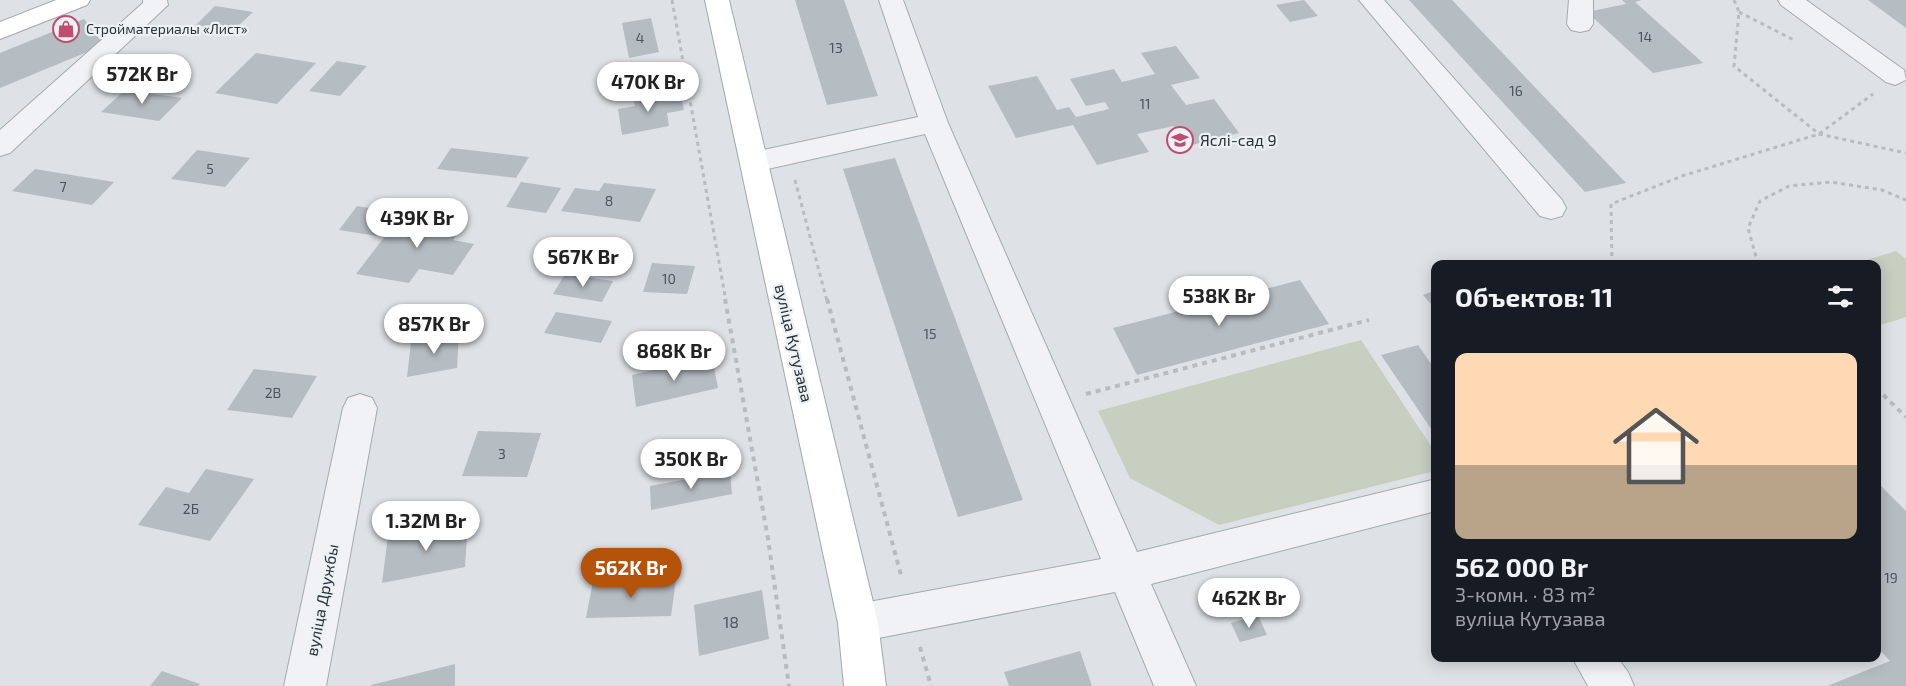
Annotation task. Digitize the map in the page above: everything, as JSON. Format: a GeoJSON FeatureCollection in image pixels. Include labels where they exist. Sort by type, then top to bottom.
{"type":"FeatureCollection","features":[{"type":"Feature","properties":{"kind":"main road"},"geometry":{"type":"LineString","coordinates":[[0,31],[78,0]]}},
{"type":"Feature","properties":{"kind":"main road","name":"вуліца Кутузава"},"geometry":{"type":"LineString","coordinates":[[717,0],[858,623],[865,686]]}},
{"type":"Feature","properties":{"kind":"street"},"geometry":{"type":"LineString","coordinates":[[0,146],[156,5],[155,0]]}},
{"type":"Feature","properties":{"kind":"street"},"geometry":{"type":"LineString","coordinates":[[891,0],[934,123],[1175,686]]}},
{"type":"Feature","properties":{"kind":"street"},"geometry":{"type":"LineString","coordinates":[[1371,0],[1551,208]]}},
{"type":"Feature","properties":{"kind":"street"},"geometry":{"type":"LineString","coordinates":[[1790,0],[1885,84]]}},
{"type":"Feature","properties":{"kind":"street"},"geometry":{"type":"LineString","coordinates":[[753,162],[934,123]]}},
{"type":"Feature","properties":{"kind":"street","name":"вуліца Дружбы"},"geometry":{"type":"LineString","coordinates":[[305,686],[360,408]]}},
{"type":"Feature","properties":{"kind":"street"},"geometry":{"type":"LineString","coordinates":[[858,623],[1126,572],[1431,496]]}},
{"type":"Feature","properties":{"kind":"street"},"geometry":{"type":"LineString","coordinates":[[1596,662],[1613,686]]}},
{"type":"Feature","properties":{"kind":"path"},"geometry":{"type":"LineString","coordinates":[[672,0],[768,539],[789,686]]}},
{"type":"Feature","properties":{"kind":"path"},"geometry":{"type":"LineString","coordinates":[[1734,0],[1739,12],[1734,66],[1819,134],[1906,153]]}},
{"type":"Feature","properties":{"kind":"path"},"geometry":{"type":"LineString","coordinates":[[1612,260],[1611,204],[1682,177],[1819,134],[1885,84]]}},
{"type":"Feature","properties":{"kind":"path"},"geometry":{"type":"LineString","coordinates":[[788,154],[931,686]]}},
{"type":"Feature","properties":{"kind":"path"},"geometry":{"type":"LineString","coordinates":[[1757,260],[1748,228],[1760,201],[1789,186],[1832,182],[1882,190],[1906,200]]}},
{"type":"Feature","properties":{"kind":"path"},"geometry":{"type":"LineString","coordinates":[[1053,402],[1369,320]]}},
{"type":"Feature","properties":{"kind":"path"},"geometry":{"type":"LineString","coordinates":[[1881,393],[1906,417]]}},
{"type":"Feature","properties":{"kind":"green space"},"geometry":{"type":"Polygon","coordinates":[[[1896,251],[1906,259],[1906,317],[1881,325],[1881,260],[1866,260],[1896,251]]]}},
{"type":"Feature","properties":{"kind":"green space"},"geometry":{"type":"Polygon","coordinates":[[[1361,340],[1431,446],[1431,472],[1219,525],[1130,478],[1098,411],[1361,340]]]}},
{"type":"Feature","properties":{"kind":"building"},"geometry":{"type":"Polygon","coordinates":[[[795,0],[844,0],[878,96],[827,105],[795,0]]]}},
{"type":"Feature","properties":{"kind":"building"},"geometry":{"type":"Polygon","coordinates":[[[1304,0],[1318,16],[1290,22],[1276,5],[1304,0]]]}},
{"type":"Feature","properties":{"kind":"building"},"geometry":{"type":"Polygon","coordinates":[[[1409,0],[1452,0],[1626,183],[1585,192],[1409,0]]]}},
{"type":"Feature","properties":{"kind":"building"},"geometry":{"type":"Polygon","coordinates":[[[1622,0],[1642,0],[1635,2],[1703,63],[1653,73],[1587,12],[1626,4],[1622,0]]]}},
{"type":"Feature","properties":{"kind":"building"},"geometry":{"type":"Polygon","coordinates":[[[1868,0],[1906,0],[1906,28],[1883,11],[1868,0]]]}},
{"type":"Feature","properties":{"kind":"building"},"geometry":{"type":"Polygon","coordinates":[[[215,6],[253,12],[234,30],[196,25],[215,6]]]}},
{"type":"Feature","properties":{"kind":"building"},"geometry":{"type":"Polygon","coordinates":[[[651,18],[659,52],[629,58],[622,23],[651,18]]]}},
{"type":"Feature","properties":{"kind":"building"},"geometry":{"type":"Polygon","coordinates":[[[84,19],[104,45],[0,88],[0,53],[84,19]]]}},
{"type":"Feature","properties":{"kind":"building"},"geometry":{"type":"Polygon","coordinates":[[[1176,46],[1200,78],[1171,85],[1186,105],[1214,99],[1239,133],[1188,146],[1174,126],[1137,134],[1149,152],[1097,165],[1073,125],[1016,138],[988,86],[1037,76],[1057,110],[1069,107],[1076,117],[1109,109],[1105,102],[1086,106],[1070,79],[1114,69],[1122,82],[1155,74],[1141,53],[1176,46]]]}},
{"type":"Feature","properties":{"kind":"building"},"geometry":{"type":"Polygon","coordinates":[[[256,53],[316,63],[277,104],[215,93],[256,53]]]}},
{"type":"Feature","properties":{"kind":"building"},"geometry":{"type":"Polygon","coordinates":[[[337,61],[367,66],[340,96],[309,91],[337,61]]]}},
{"type":"Feature","properties":{"kind":"building"},"geometry":{"type":"Polygon","coordinates":[[[125,90],[182,98],[159,121],[101,112],[125,90]]]}},
{"type":"Feature","properties":{"kind":"building"},"geometry":{"type":"Polygon","coordinates":[[[661,93],[662,99],[681,96],[684,110],[667,113],[669,126],[622,135],[618,109],[635,106],[633,98],[661,93]]]}},
{"type":"Feature","properties":{"kind":"building"},"geometry":{"type":"Polygon","coordinates":[[[451,148],[529,157],[516,178],[437,169],[451,148]]]}},
{"type":"Feature","properties":{"kind":"building"},"geometry":{"type":"Polygon","coordinates":[[[197,150],[250,158],[225,187],[171,179],[197,150]]]}},
{"type":"Feature","properties":{"kind":"building"},"geometry":{"type":"Polygon","coordinates":[[[895,158],[1023,500],[958,517],[843,169],[895,158]]]}},
{"type":"Feature","properties":{"kind":"building"},"geometry":{"type":"Polygon","coordinates":[[[35,169],[114,182],[92,205],[12,191],[35,169]]]}},
{"type":"Feature","properties":{"kind":"building"},"geometry":{"type":"Polygon","coordinates":[[[521,182],[561,188],[546,213],[506,207],[521,182]]]}},
{"type":"Feature","properties":{"kind":"building"},"geometry":{"type":"Polygon","coordinates":[[[604,183],[656,189],[640,222],[561,211],[575,188],[599,191],[604,183]]]}},
{"type":"Feature","properties":{"kind":"building"},"geometry":{"type":"Polygon","coordinates":[[[357,206],[394,212],[377,236],[339,230],[357,206]]]}},
{"type":"Feature","properties":{"kind":"building"},"geometry":{"type":"Polygon","coordinates":[[[404,211],[465,222],[453,240],[474,244],[453,275],[419,269],[409,283],[356,274],[404,211]]]}},
{"type":"Feature","properties":{"kind":"building"},"geometry":{"type":"Polygon","coordinates":[[[652,263],[695,266],[687,294],[643,292],[652,263]]]}},
{"type":"Feature","properties":{"kind":"building"},"geometry":{"type":"Polygon","coordinates":[[[565,274],[613,281],[602,302],[553,294],[565,274]]]}},
{"type":"Feature","properties":{"kind":"building"},"geometry":{"type":"Polygon","coordinates":[[[1300,280],[1329,324],[1137,375],[1113,328],[1300,280]]]}},
{"type":"Feature","properties":{"kind":"building"},"geometry":{"type":"Polygon","coordinates":[[[1431,292],[1431,304],[1423,295],[1431,292]]]}},
{"type":"Feature","properties":{"kind":"building"},"geometry":{"type":"Polygon","coordinates":[[[556,312],[612,321],[601,343],[544,333],[556,312]]]}},
{"type":"Feature","properties":{"kind":"building"},"geometry":{"type":"Polygon","coordinates":[[[459,333],[457,368],[407,377],[411,342],[459,333]]]}},
{"type":"Feature","properties":{"kind":"building"},"geometry":{"type":"Polygon","coordinates":[[[1418,345],[1431,364],[1431,429],[1381,355],[1418,345]]]}},
{"type":"Feature","properties":{"kind":"building"},"geometry":{"type":"Polygon","coordinates":[[[712,357],[718,388],[636,407],[632,375],[712,357]]]}},
{"type":"Feature","properties":{"kind":"building"},"geometry":{"type":"Polygon","coordinates":[[[254,369],[317,376],[292,418],[227,410],[254,369]]]}},
{"type":"Feature","properties":{"kind":"building"},"geometry":{"type":"Polygon","coordinates":[[[478,431],[541,433],[527,477],[462,476],[478,431]]]}},
{"type":"Feature","properties":{"kind":"building"},"geometry":{"type":"Polygon","coordinates":[[[206,469],[254,479],[210,541],[138,525],[166,487],[189,493],[206,469]]]}},
{"type":"Feature","properties":{"kind":"building"},"geometry":{"type":"Polygon","coordinates":[[[730,471],[732,494],[651,510],[650,486],[730,471]]]}},
{"type":"Feature","properties":{"kind":"building"},"geometry":{"type":"Polygon","coordinates":[[[1881,486],[1906,511],[1906,686],[1827,686],[1890,661],[1881,651],[1881,486]]]}},
{"type":"Feature","properties":{"kind":"building"},"geometry":{"type":"Polygon","coordinates":[[[468,521],[465,567],[382,583],[388,536],[468,521]]]}},
{"type":"Feature","properties":{"kind":"building"},"geometry":{"type":"Polygon","coordinates":[[[676,579],[671,616],[586,618],[593,581],[676,579]]]}},
{"type":"Feature","properties":{"kind":"building"},"geometry":{"type":"Polygon","coordinates":[[[762,590],[769,639],[699,656],[694,605],[762,590]]]}},
{"type":"Feature","properties":{"kind":"building"},"geometry":{"type":"Polygon","coordinates":[[[1258,615],[1267,635],[1240,642],[1231,623],[1258,615]]]}},
{"type":"Feature","properties":{"kind":"building"},"geometry":{"type":"Polygon","coordinates":[[[1080,651],[1092,686],[1009,686],[1004,672],[1080,651]]]}},
{"type":"Feature","properties":{"kind":"building"},"geometry":{"type":"Polygon","coordinates":[[[455,664],[455,686],[371,686],[371,685],[455,664]]]}},
{"type":"Feature","properties":{"kind":"building"},"geometry":{"type":"Polygon","coordinates":[[[162,671],[200,684],[198,686],[150,686],[162,671]]]}},
{"type":"Feature","properties":{"kind":"place","name":"Стройматериалы «Лист»"},"geometry":{"type":"Point","coordinates":[66,29]}},
{"type":"Feature","properties":{"kind":"place","name":"Яслі-сад 9"},"geometry":{"type":"Point","coordinates":[1180,140]}}]}
